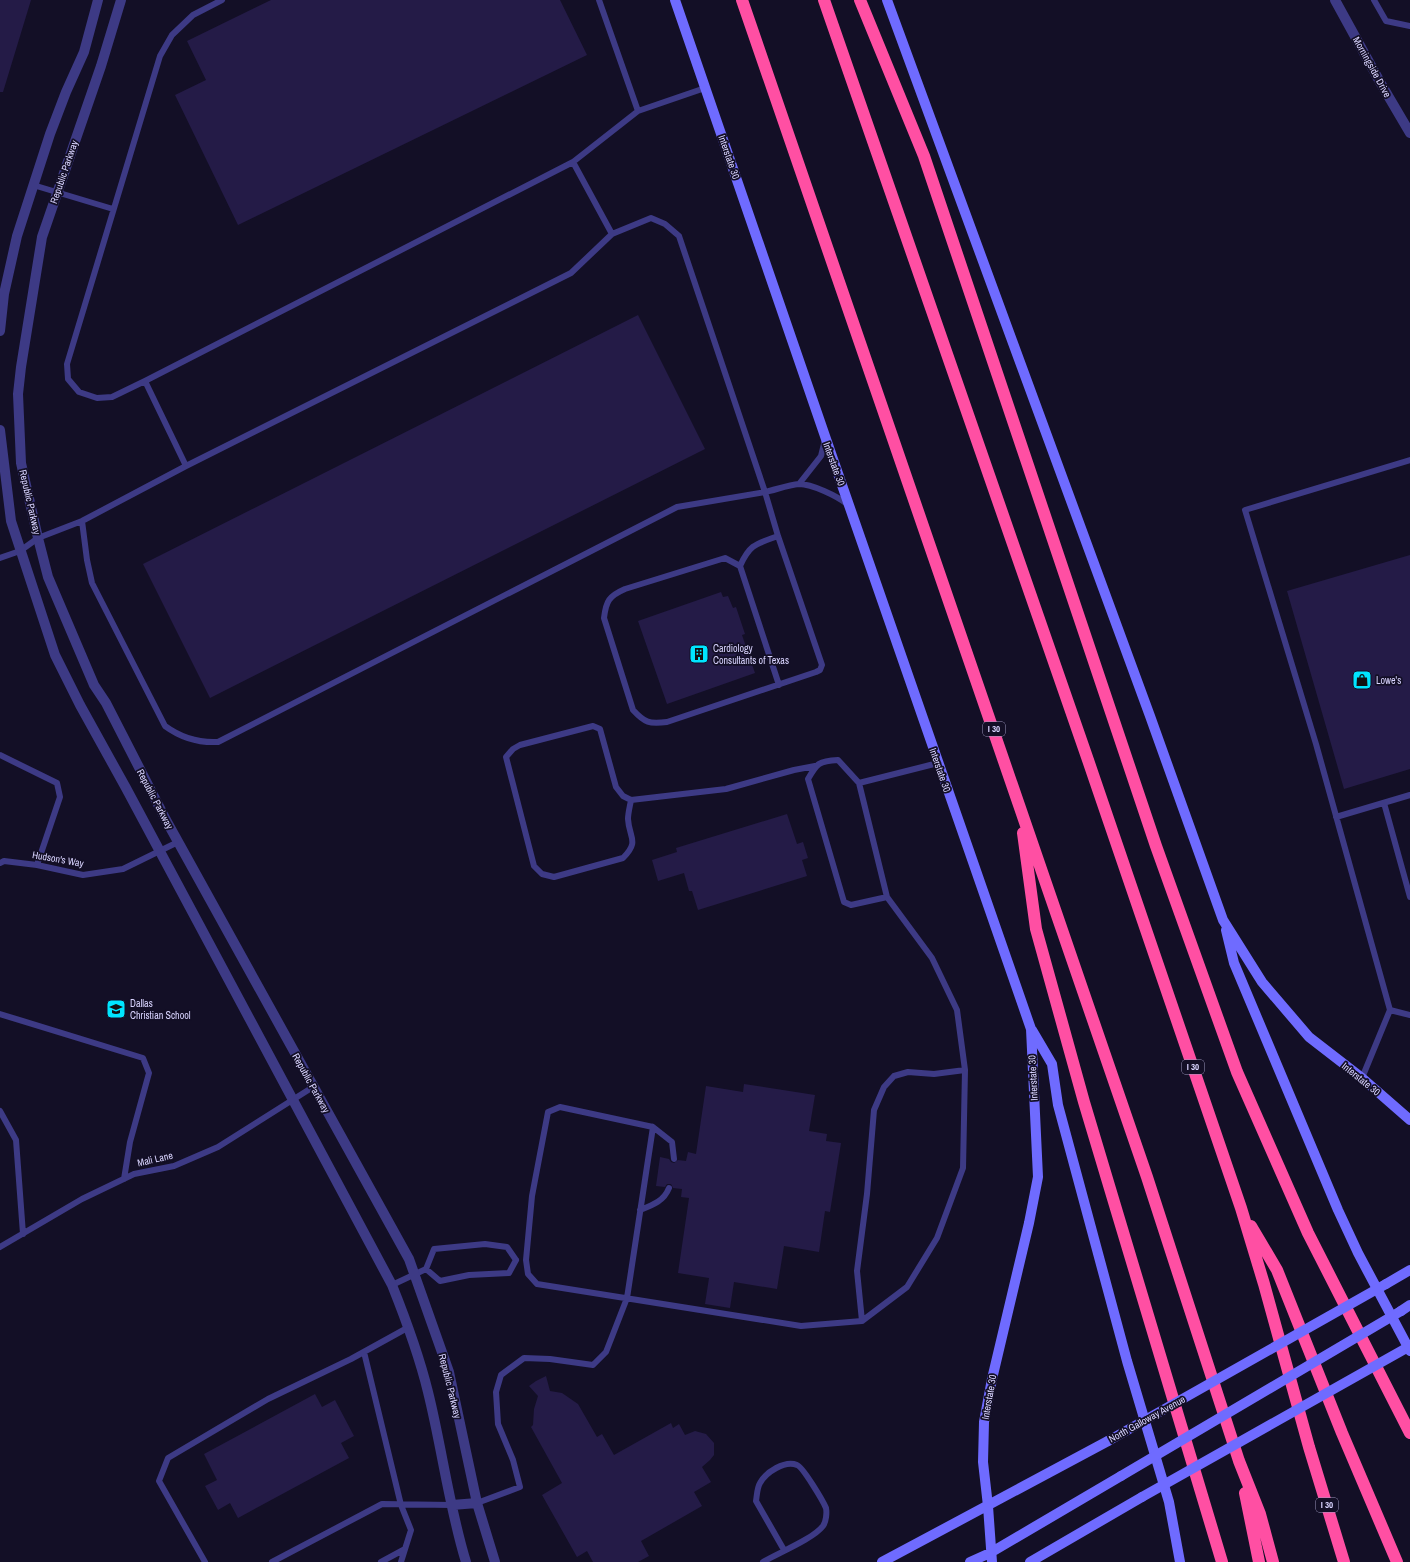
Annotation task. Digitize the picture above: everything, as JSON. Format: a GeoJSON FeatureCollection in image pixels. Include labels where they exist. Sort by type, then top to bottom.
{"type":"FeatureCollection","features":[{"type":"Feature","properties":{"kind":"highway","name":"I 30"},"geometry":{"type":"LineString","coordinates":[[742,0],[830,260],[915,500],[1147,1177],[1239,1461],[1260,1514],[1273,1562]]}},
{"type":"Feature","properties":{"kind":"highway","name":"I 30"},"geometry":{"type":"LineString","coordinates":[[824,0],[1085,752],[1241,1208],[1264,1284],[1309,1447],[1344,1562]]}},
{"type":"Feature","properties":{"kind":"highway"},"geometry":{"type":"LineString","coordinates":[[860,0],[924,156],[1154,838],[1237,1072],[1308,1233],[1410,1433]]}},
{"type":"Feature","properties":{"kind":"highway"},"geometry":{"type":"LineString","coordinates":[[1020,806],[1036,929],[1084,1102],[1221,1560]]}},
{"type":"Feature","properties":{"kind":"highway"},"geometry":{"type":"LineString","coordinates":[[1241,1208],[1277,1270],[1342,1433],[1397,1562]]}},
{"type":"Feature","properties":{"kind":"highway"},"geometry":{"type":"LineString","coordinates":[[1239,1461],[1258,1557]]}},
{"type":"Feature","properties":{"kind":"main road","name":"Interstate 30"},"geometry":{"type":"LineString","coordinates":[[675,0],[1031,1029],[1038,1177],[1029,1223],[992,1379],[984,1422],[983,1462],[988,1506],[991,1557]]}},
{"type":"Feature","properties":{"kind":"main road","name":"Interstate 30"},"geometry":{"type":"LineString","coordinates":[[887,0],[1148,709],[1223,920],[1262,982],[1309,1037],[1362,1078],[1410,1120]]}},
{"type":"Feature","properties":{"kind":"main road"},"geometry":{"type":"LineString","coordinates":[[1223,920],[1234,963],[1338,1210],[1358,1252],[1410,1351]]}},
{"type":"Feature","properties":{"kind":"main road"},"geometry":{"type":"LineString","coordinates":[[1031,1029],[1052,1064],[1058,1105],[1125,1353],[1169,1502],[1180,1562]]}},
{"type":"Feature","properties":{"kind":"main road","name":"North Galloway Avenue"},"geometry":{"type":"LineString","coordinates":[[882,1562],[1108,1441],[1410,1270]]}},
{"type":"Feature","properties":{"kind":"main road"},"geometry":{"type":"LineString","coordinates":[[970,1562],[991,1557],[1121,1476],[1410,1305]]}},
{"type":"Feature","properties":{"kind":"main road"},"geometry":{"type":"LineString","coordinates":[[1030,1562],[1410,1346]]}},
{"type":"Feature","properties":{"kind":"street"},"geometry":{"type":"LineString","coordinates":[[0,331],[4,294],[17,236],[33,185],[66,92],[84,52],[98,0]]}},
{"type":"Feature","properties":{"kind":"street","name":"Republic Parkway"},"geometry":{"type":"LineString","coordinates":[[121,0],[101,66],[42,238],[18,394],[21,463],[38,538],[48,577],[94,685],[106,703],[178,842],[409,1259],[449,1372],[477,1503],[496,1562]]}},
{"type":"Feature","properties":{"kind":"street","name":"Morningside Drive"},"geometry":{"type":"LineString","coordinates":[[1335,0],[1410,133]]}},
{"type":"Feature","properties":{"kind":"street","name":"Republic Parkway"},"geometry":{"type":"LineString","coordinates":[[0,430],[11,521],[55,655],[80,705],[392,1285],[409,1327],[428,1391],[452,1506],[466,1562]]}},
{"type":"Feature","properties":{"kind":"street"},"geometry":{"type":"LineString","coordinates":[[452,1506],[477,1503]]}},
{"type":"Feature","properties":{"kind":"lane"},"geometry":{"type":"LineString","coordinates":[[222,0],[193,15],[172,35],[160,56],[67,364],[68,379],[79,392],[97,398],[112,397],[145,381],[573,162],[638,111],[705,88]]}},
{"type":"Feature","properties":{"kind":"lane"},"geometry":{"type":"LineString","coordinates":[[599,0],[638,111]]}},
{"type":"Feature","properties":{"kind":"lane"},"geometry":{"type":"LineString","coordinates":[[1374,0],[1386,21],[1410,26]]}},
{"type":"Feature","properties":{"kind":"lane"},"geometry":{"type":"LineString","coordinates":[[573,162],[612,234]]}},
{"type":"Feature","properties":{"kind":"lane"},"geometry":{"type":"LineString","coordinates":[[33,185],[113,209]]}},
{"type":"Feature","properties":{"kind":"lane"},"geometry":{"type":"LineString","coordinates":[[0,558],[20,551],[38,538],[82,521],[186,466],[571,273],[612,234],[651,218],[665,224],[679,236],[822,665],[820,670],[816,672],[667,722],[653,724],[642,720],[633,710],[604,618],[606,607],[613,595],[640,584],[725,558],[740,566]]}},
{"type":"Feature","properties":{"kind":"lane"},"geometry":{"type":"LineString","coordinates":[[145,381],[186,466]]}},
{"type":"Feature","properties":{"kind":"lane"},"geometry":{"type":"LineString","coordinates":[[799,484],[821,456],[826,439]]}},
{"type":"Feature","properties":{"kind":"lane"},"geometry":{"type":"LineString","coordinates":[[1362,1078],[1390,1010],[1316,744],[1245,510],[1410,460]]}},
{"type":"Feature","properties":{"kind":"lane"},"geometry":{"type":"LineString","coordinates":[[82,521],[86,560],[92,583],[165,726],[176,733],[206,742],[218,742],[677,507],[765,492],[799,484],[816,488],[837,497],[849,506]]}},
{"type":"Feature","properties":{"kind":"lane"},"geometry":{"type":"LineString","coordinates":[[778,536],[756,544],[746,553],[740,566],[779,685]]}},
{"type":"Feature","properties":{"kind":"lane"},"geometry":{"type":"LineString","coordinates":[[631,800],[628,820],[633,840],[630,851],[622,858],[554,876],[542,874],[534,866],[506,757],[513,749],[520,745],[593,726],[600,729],[616,787],[623,796],[631,800],[726,789],[794,770],[815,766],[823,761],[838,760],[859,784],[886,897],[932,958],[957,1010],[965,1070],[963,1168],[937,1238],[907,1287],[862,1321],[801,1326],[556,1288],[537,1284],[528,1274],[526,1260],[532,1196],[548,1112],[560,1107],[653,1127],[672,1142],[674,1159]]}},
{"type":"Feature","properties":{"kind":"lane"},"geometry":{"type":"LineString","coordinates":[[0,755],[57,783],[60,798],[37,865]]}},
{"type":"Feature","properties":{"kind":"lane"},"geometry":{"type":"LineString","coordinates":[[859,784],[938,763]]}},
{"type":"Feature","properties":{"kind":"lane"},"geometry":{"type":"LineString","coordinates":[[815,766],[808,779],[844,902],[851,905],[886,897]]}},
{"type":"Feature","properties":{"kind":"lane"},"geometry":{"type":"LineString","coordinates":[[1336,817],[1410,795]]}},
{"type":"Feature","properties":{"kind":"lane"},"geometry":{"type":"LineString","coordinates":[[1384,803],[1410,897]]}},
{"type":"Feature","properties":{"kind":"lane","name":"Hudson's Way"},"geometry":{"type":"LineString","coordinates":[[0,862],[4,861],[37,865],[83,875],[123,869],[178,842]]}},
{"type":"Feature","properties":{"kind":"lane"},"geometry":{"type":"LineString","coordinates":[[1390,1010],[1410,1015]]}},
{"type":"Feature","properties":{"kind":"lane"},"geometry":{"type":"LineString","coordinates":[[0,1014],[142,1058],[149,1073],[130,1142],[124,1179]]}},
{"type":"Feature","properties":{"kind":"lane"},"geometry":{"type":"LineString","coordinates":[[862,1321],[857,1271],[867,1194],[874,1110],[884,1087],[894,1076],[908,1072],[934,1074],[965,1070]]}},
{"type":"Feature","properties":{"kind":"lane","name":"Mali Lane"},"geometry":{"type":"LineString","coordinates":[[0,1247],[82,1199],[134,1174],[174,1166],[218,1147],[313,1087]]}},
{"type":"Feature","properties":{"kind":"lane"},"geometry":{"type":"LineString","coordinates":[[0,1111],[16,1140],[23,1234]]}},
{"type":"Feature","properties":{"kind":"lane"},"geometry":{"type":"LineString","coordinates":[[477,1503],[520,1487],[513,1460],[498,1424],[496,1392],[501,1375],[524,1358],[550,1359],[593,1365],[606,1352],[627,1298],[653,1127]]}},
{"type":"Feature","properties":{"kind":"lane"},"geometry":{"type":"LineString","coordinates":[[640,1210],[657,1204],[667,1193],[669,1188]]}},
{"type":"Feature","properties":{"kind":"lane"},"geometry":{"type":"LineString","coordinates":[[392,1285],[426,1269],[434,1249],[485,1244],[507,1247],[516,1260]]}},
{"type":"Feature","properties":{"kind":"lane"},"geometry":{"type":"LineString","coordinates":[[426,1269],[440,1281],[469,1275],[509,1273],[516,1260]]}},
{"type":"Feature","properties":{"kind":"lane"},"geometry":{"type":"LineString","coordinates":[[516,1260],[526,1260]]}},
{"type":"Feature","properties":{"kind":"lane"},"geometry":{"type":"LineString","coordinates":[[205,1562],[159,1481],[168,1458],[268,1399],[364,1352],[409,1327]]}},
{"type":"Feature","properties":{"kind":"lane"},"geometry":{"type":"LineString","coordinates":[[364,1352],[401,1505],[411,1530],[401,1562]]}},
{"type":"Feature","properties":{"kind":"lane"},"geometry":{"type":"LineString","coordinates":[[763,1562],[812,1535],[824,1525],[826,1509],[804,1469],[797,1465],[785,1465],[770,1472],[760,1483],[757,1492],[756,1501],[784,1550]]}},
{"type":"Feature","properties":{"kind":"lane"},"geometry":{"type":"LineString","coordinates":[[272,1562],[382,1504],[452,1506]]}},
{"type":"Feature","properties":{"kind":"lane"},"geometry":{"type":"LineString","coordinates":[[381,1562],[405,1549]]}},
{"type":"Feature","properties":{"kind":"building"},"geometry":{"type":"Polygon","coordinates":[[[0,0],[31,0],[3,92],[0,92],[0,0]]]}},
{"type":"Feature","properties":{"kind":"building"},"geometry":{"type":"Polygon","coordinates":[[[271,0],[560,0],[587,55],[238,225],[175,95],[206,80],[187,41],[271,0]]]}},
{"type":"Feature","properties":{"kind":"building"},"geometry":{"type":"Polygon","coordinates":[[[638,315],[705,449],[210,698],[143,564],[638,315]]]}},
{"type":"Feature","properties":{"kind":"building","name":"Lowe's"},"geometry":{"type":"Polygon","coordinates":[[[1410,555],[1410,769],[1344,789],[1287,591],[1410,555]]]}},
{"type":"Feature","properties":{"kind":"building","name":"Cardiology Consultants of Texas"},"geometry":{"type":"Polygon","coordinates":[[[721,592],[723,597],[728,596],[733,608],[736,607],[745,634],[742,635],[755,673],[667,704],[638,621],[721,592]]]}},
{"type":"Feature","properties":{"kind":"building"},"geometry":{"type":"Polygon","coordinates":[[[787,814],[797,844],[803,842],[808,858],[802,860],[807,876],[698,910],[692,891],[689,891],[684,873],[658,881],[652,860],[677,852],[676,848],[787,814]]]}},
{"type":"Feature","properties":{"kind":"building"},"geometry":{"type":"Polygon","coordinates":[[[744,1084],[815,1095],[809,1131],[827,1134],[826,1141],[841,1143],[830,1212],[825,1211],[819,1252],[784,1246],[777,1289],[734,1282],[730,1308],[705,1304],[709,1278],[678,1273],[689,1198],[681,1197],[682,1189],[673,1188],[671,1184],[667,1184],[665,1187],[656,1186],[660,1157],[669,1159],[674,1163],[678,1160],[686,1161],[688,1152],[696,1154],[706,1086],[743,1092],[744,1084]]]}},
{"type":"Feature","properties":{"kind":"building"},"geometry":{"type":"Polygon","coordinates":[[[546,1376],[550,1391],[562,1393],[578,1404],[597,1437],[602,1434],[614,1455],[671,1423],[673,1428],[679,1424],[685,1435],[695,1431],[706,1434],[714,1443],[714,1455],[702,1467],[711,1482],[694,1492],[702,1506],[641,1541],[649,1556],[638,1562],[593,1562],[587,1551],[577,1557],[542,1495],[562,1483],[531,1427],[533,1425],[534,1409],[538,1396],[529,1386],[546,1376]]]}},
{"type":"Feature","properties":{"kind":"building"},"geometry":{"type":"Polygon","coordinates":[[[315,1394],[322,1407],[335,1400],[354,1436],[341,1443],[349,1458],[238,1518],[230,1503],[218,1510],[205,1486],[217,1480],[204,1454],[315,1394]]]}},
{"type":"Feature","properties":{"kind":"place","name":"Cardiology Consultants of Texas"},"geometry":{"type":"Point","coordinates":[699,654]}},
{"type":"Feature","properties":{"kind":"place","name":"Lowe's"},"geometry":{"type":"Point","coordinates":[1362,680]}},
{"type":"Feature","properties":{"kind":"place","name":"Dallas Christian School"},"geometry":{"type":"Point","coordinates":[116,1009]}}]}
